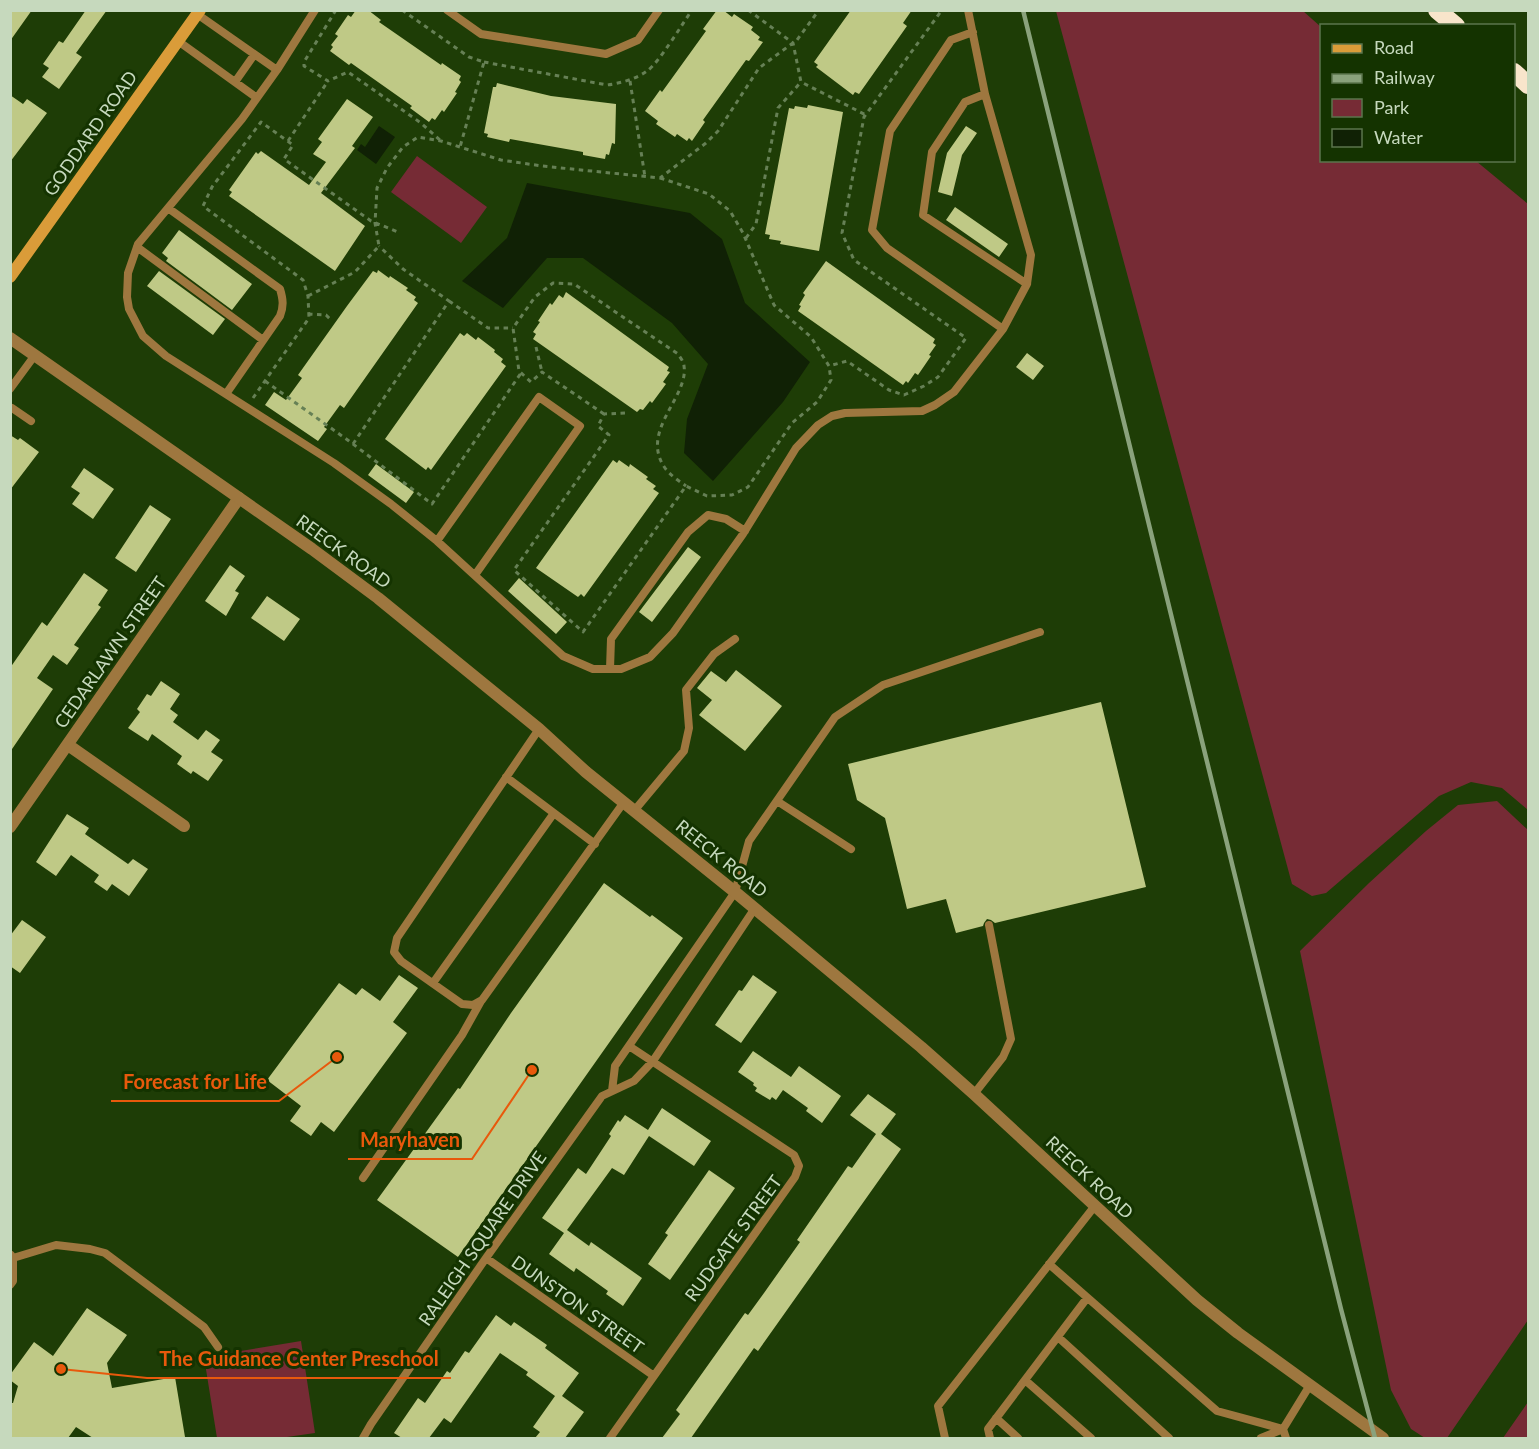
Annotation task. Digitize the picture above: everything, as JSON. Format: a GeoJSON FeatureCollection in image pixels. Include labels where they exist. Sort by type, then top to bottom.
{"type":"FeatureCollection","features":[{"type":"Feature","properties":{"kind":"highway"},"geometry":{"type":"LineString","coordinates":[[1437,10],[1454,24]]}},
{"type":"Feature","properties":{"kind":"highway"},"geometry":{"type":"LineString","coordinates":[[1515,73],[1528,84]]}},
{"type":"Feature","properties":{"kind":"main road","name":"GODDARD ROAD"},"geometry":{"type":"LineString","coordinates":[[10,277],[199,12]]}},
{"type":"Feature","properties":{"kind":"street","name":"REECK ROAD"},"geometry":{"type":"LineString","coordinates":[[10,338],[378,598],[539,729],[586,772],[755,908],[974,1094],[1197,1300],[1383,1438]]}},
{"type":"Feature","properties":{"kind":"street","name":"CEDARLAWN STREET"},"geometry":{"type":"LineString","coordinates":[[10,827],[239,498]]}},
{"type":"Feature","properties":{"kind":"street"},"geometry":{"type":"LineString","coordinates":[[68,745],[184,826]]}},
{"type":"Feature","properties":{"kind":"lane"},"geometry":{"type":"LineString","coordinates":[[315,10],[257,98],[137,247],[128,273],[127,297],[134,321],[143,336],[166,356],[334,463],[391,504],[437,541],[562,656],[593,669],[621,669],[650,657],[673,633],[745,531],[796,448],[818,425],[832,416],[845,413],[908,413],[922,411],[935,405],[954,392],[1004,329],[1026,284],[1031,255],[985,94],[968,10]]}},
{"type":"Feature","properties":{"kind":"lane"},"geometry":{"type":"LineString","coordinates":[[447,10],[481,33],[606,54],[638,40],[660,10]]}},
{"type":"Feature","properties":{"kind":"lane"},"geometry":{"type":"LineString","coordinates":[[199,12],[277,70]]}},
{"type":"Feature","properties":{"kind":"lane"},"geometry":{"type":"LineString","coordinates":[[973,32],[951,40],[890,131],[872,230],[887,248],[1004,329]]}},
{"type":"Feature","properties":{"kind":"lane"},"geometry":{"type":"LineString","coordinates":[[178,41],[257,98]]}},
{"type":"Feature","properties":{"kind":"lane"},"geometry":{"type":"LineString","coordinates":[[235,82],[254,55]]}},
{"type":"Feature","properties":{"kind":"lane"},"geometry":{"type":"LineString","coordinates":[[985,94],[965,102],[932,152],[923,215],[1026,284]]}},
{"type":"Feature","properties":{"kind":"lane"},"geometry":{"type":"LineString","coordinates":[[168,208],[280,289],[283,308],[280,316],[226,394]]}},
{"type":"Feature","properties":{"kind":"lane"},"geometry":{"type":"LineString","coordinates":[[137,247],[263,340]]}},
{"type":"Feature","properties":{"kind":"lane"},"geometry":{"type":"LineString","coordinates":[[10,389],[34,355]]}},
{"type":"Feature","properties":{"kind":"lane"},"geometry":{"type":"LineString","coordinates":[[437,541],[539,397],[580,426],[475,575]]}},
{"type":"Feature","properties":{"kind":"lane"},"geometry":{"type":"LineString","coordinates":[[11,408],[31,421]]}},
{"type":"Feature","properties":{"kind":"lane"},"geometry":{"type":"LineString","coordinates":[[610,669],[611,639],[687,531],[708,515],[726,519],[745,531]]}},
{"type":"Feature","properties":{"kind":"lane"},"geometry":{"type":"LineString","coordinates":[[612,1091],[615,1066],[735,892],[749,841],[835,717],[883,685],[1040,632]]}},
{"type":"Feature","properties":{"kind":"lane"},"geometry":{"type":"LineString","coordinates":[[634,811],[684,751],[689,728],[686,690],[714,654],[735,639]]}},
{"type":"Feature","properties":{"kind":"lane"},"geometry":{"type":"LineString","coordinates":[[482,1000],[473,1005],[462,1004],[401,961],[394,952],[397,938],[539,729]]}},
{"type":"Feature","properties":{"kind":"lane"},"geometry":{"type":"LineString","coordinates":[[506,777],[595,843]]}},
{"type":"Feature","properties":{"kind":"lane"},"geometry":{"type":"LineString","coordinates":[[777,801],[851,849]]}},
{"type":"Feature","properties":{"kind":"lane"},"geometry":{"type":"LineString","coordinates":[[363,1178],[462,1035],[482,1000],[624,802]]}},
{"type":"Feature","properties":{"kind":"lane"},"geometry":{"type":"LineString","coordinates":[[433,983],[554,813]]}},
{"type":"Feature","properties":{"kind":"lane","name":"RALEIGH SQUARE DRIVE"},"geometry":{"type":"LineString","coordinates":[[363,1438],[376,1415],[602,1096],[634,1081],[653,1061],[755,908]]}},
{"type":"Feature","properties":{"kind":"lane"},"geometry":{"type":"LineString","coordinates":[[974,1094],[1003,1057],[1011,1039],[989,925]]}},
{"type":"Feature","properties":{"kind":"lane","name":"RUDGATE STREET"},"geometry":{"type":"LineString","coordinates":[[610,1438],[795,1177],[798,1166],[794,1155],[629,1046]]}},
{"type":"Feature","properties":{"kind":"lane"},"geometry":{"type":"LineString","coordinates":[[945,1438],[938,1406],[1094,1207]]}},
{"type":"Feature","properties":{"kind":"lane"},"geometry":{"type":"LineString","coordinates":[[10,1285],[13,1281],[12,1256],[56,1245],[105,1253],[204,1327],[218,1347]]}},
{"type":"Feature","properties":{"kind":"lane","name":"DUNSTON STREET"},"geometry":{"type":"LineString","coordinates":[[486,1258],[654,1376]]}},
{"type":"Feature","properties":{"kind":"lane"},"geometry":{"type":"LineString","coordinates":[[1049,1264],[1217,1411],[1283,1430]]}},
{"type":"Feature","properties":{"kind":"lane"},"geometry":{"type":"LineString","coordinates":[[990,1438],[988,1429],[1087,1298]]}},
{"type":"Feature","properties":{"kind":"lane"},"geometry":{"type":"LineString","coordinates":[[1058,1337],[1169,1438]]}},
{"type":"Feature","properties":{"kind":"lane"},"geometry":{"type":"LineString","coordinates":[[1025,1380],[1091,1438]]}},
{"type":"Feature","properties":{"kind":"lane"},"geometry":{"type":"LineString","coordinates":[[1261,1438],[1283,1430],[1310,1385]]}},
{"type":"Feature","properties":{"kind":"lane"},"geometry":{"type":"LineString","coordinates":[[996,1418],[1018,1438]]}},
{"type":"Feature","properties":{"kind":"lane"},"geometry":{"type":"LineString","coordinates":[[1283,1430],[1286,1438]]}},
{"type":"Feature","properties":{"kind":"path"},"geometry":{"type":"LineString","coordinates":[[328,81],[304,66],[304,62],[336,10]]}},
{"type":"Feature","properties":{"kind":"path"},"geometry":{"type":"LineString","coordinates":[[402,10],[469,57],[484,62],[460,147]]}},
{"type":"Feature","properties":{"kind":"path"},"geometry":{"type":"LineString","coordinates":[[748,10],[793,43],[801,82]]}},
{"type":"Feature","properties":{"kind":"path"},"geometry":{"type":"LineString","coordinates":[[660,178],[718,131],[759,68],[793,43],[819,10]]}},
{"type":"Feature","properties":{"kind":"path"},"geometry":{"type":"LineString","coordinates":[[829,366],[847,361],[889,390],[904,395],[924,386],[938,376],[966,338],[854,260],[842,233],[866,115],[942,10]]}},
{"type":"Feature","properties":{"kind":"path"},"geometry":{"type":"LineString","coordinates":[[288,141],[328,81],[348,72],[421,123],[441,141]]}},
{"type":"Feature","properties":{"kind":"path"},"geometry":{"type":"LineString","coordinates":[[629,80],[645,177]]}},
{"type":"Feature","properties":{"kind":"path"},"geometry":{"type":"LineString","coordinates":[[801,82],[866,115]]}},
{"type":"Feature","properties":{"kind":"path"},"geometry":{"type":"LineString","coordinates":[[746,238],[756,224],[778,108],[801,82]]}},
{"type":"Feature","properties":{"kind":"path"},"geometry":{"type":"LineString","coordinates":[[247,407],[309,318],[308,296],[303,280],[203,206],[212,187],[261,122],[293,145],[284,159],[375,223],[398,232]]}},
{"type":"Feature","properties":{"kind":"path"},"geometry":{"type":"LineString","coordinates":[[513,328],[488,328],[403,269],[379,246],[375,223],[377,188],[387,168],[403,147],[418,138],[441,141],[511,161],[660,178],[709,194],[730,211],[746,238],[774,305],[811,337],[829,366],[831,380],[817,402],[792,423],[748,487],[732,495],[707,496],[686,486],[666,470],[660,460],[658,441],[664,419],[683,382],[685,366],[678,354],[574,284],[553,283],[535,297],[513,328],[519,371],[531,382],[542,372]]}},
{"type":"Feature","properties":{"kind":"path"},"geometry":{"type":"LineString","coordinates":[[308,296],[355,272],[379,246]]}},
{"type":"Feature","properties":{"kind":"path"},"geometry":{"type":"LineString","coordinates":[[353,444],[449,301]]}},
{"type":"Feature","properties":{"kind":"path"},"geometry":{"type":"LineString","coordinates":[[308,314],[326,315],[330,319]]}},
{"type":"Feature","properties":{"kind":"path"},"geometry":{"type":"LineString","coordinates":[[536,347],[542,372],[603,414],[625,412]]}},
{"type":"Feature","properties":{"kind":"path"},"geometry":{"type":"LineString","coordinates":[[265,381],[432,504],[521,373]]}},
{"type":"Feature","properties":{"kind":"path"},"geometry":{"type":"LineString","coordinates":[[603,414],[598,426],[609,435],[513,570],[583,632],[686,486]]}},
{"type":"Feature","properties":{"kind":"green space"},"geometry":{"type":"Polygon","coordinates":[[[1056,11],[1303,11],[1320,26],[1320,162],[1477,162],[1528,204],[1528,810],[1502,788],[1471,782],[1439,796],[1326,893],[1312,896],[1292,884],[1056,11]]]}},
{"type":"Feature","properties":{"kind":"green space"},"geometry":{"type":"Polygon","coordinates":[[[417,156],[487,207],[461,243],[391,192],[417,156]]]}},
{"type":"Feature","properties":{"kind":"green space"},"geometry":{"type":"Polygon","coordinates":[[[1497,801],[1528,830],[1528,1320],[1447,1438],[1425,1438],[1411,1429],[1391,1390],[1300,951],[1369,883],[1458,805],[1497,801]]]}},
{"type":"Feature","properties":{"kind":"green space"},"geometry":{"type":"Polygon","coordinates":[[[301,1341],[315,1433],[280,1438],[217,1438],[204,1357],[301,1341]]]}},
{"type":"Feature","properties":{"kind":"green space"},"geometry":{"type":"Polygon","coordinates":[[[1528,1402],[1528,1438],[1503,1438],[1528,1402]]]}},
{"type":"Feature","properties":{"kind":"water"},"geometry":{"type":"Polygon","coordinates":[[[379,126],[395,137],[376,164],[357,150],[361,144],[365,147],[379,126]]]}},
{"type":"Feature","properties":{"kind":"water"},"geometry":{"type":"Polygon","coordinates":[[[527,183],[690,213],[722,239],[745,303],[810,362],[783,402],[713,481],[684,453],[687,419],[708,364],[672,323],[583,258],[547,258],[503,308],[462,281],[507,238],[527,183]]]}},
{"type":"Feature","properties":{"kind":"building"},"geometry":{"type":"Polygon","coordinates":[[[10,10],[32,10],[10,41],[10,10]]]}},
{"type":"Feature","properties":{"kind":"building"},"geometry":{"type":"Polygon","coordinates":[[[86,10],[107,10],[76,53],[82,57],[59,89],[42,77],[49,68],[43,64],[59,41],[63,43],[86,10]]]}},
{"type":"Feature","properties":{"kind":"building"},"geometry":{"type":"Polygon","coordinates":[[[356,10],[368,10],[381,20],[379,22],[441,65],[442,63],[461,76],[459,80],[461,82],[455,92],[457,93],[444,112],[442,110],[435,120],[432,118],[429,122],[410,108],[412,106],[330,51],[333,47],[331,45],[338,36],[335,34],[348,15],[351,17],[356,10]]]}},
{"type":"Feature","properties":{"kind":"building"},"geometry":{"type":"Polygon","coordinates":[[[717,10],[723,10],[732,17],[734,14],[753,27],[751,30],[760,37],[758,40],[763,42],[749,61],[746,60],[703,120],[705,122],[692,141],[689,138],[687,141],[677,134],[675,137],[656,124],[658,121],[645,111],[660,90],[662,92],[706,31],[703,29],[717,10]]]}},
{"type":"Feature","properties":{"kind":"building"},"geometry":{"type":"Polygon","coordinates":[[[851,10],[912,10],[903,23],[907,26],[859,94],[855,92],[853,95],[816,67],[818,65],[814,62],[851,10]]]}},
{"type":"Feature","properties":{"kind":"building"},"geometry":{"type":"Polygon","coordinates":[[[497,83],[551,96],[616,104],[615,144],[612,143],[609,155],[606,154],[605,159],[583,155],[583,152],[487,137],[488,134],[484,133],[493,87],[496,87],[497,83]]]}},
{"type":"Feature","properties":{"kind":"building"},"geometry":{"type":"Polygon","coordinates":[[[10,95],[23,104],[27,99],[47,113],[10,162],[10,95]]]}},
{"type":"Feature","properties":{"kind":"building"},"geometry":{"type":"Polygon","coordinates":[[[347,99],[373,117],[352,146],[355,148],[321,193],[365,226],[335,271],[229,196],[232,192],[229,190],[256,152],[258,154],[261,151],[309,185],[326,162],[313,154],[322,142],[318,139],[347,99]]]}},
{"type":"Feature","properties":{"kind":"building"},"geometry":{"type":"Polygon","coordinates":[[[808,105],[843,112],[819,251],[780,244],[781,241],[769,239],[770,235],[765,234],[789,108],[794,109],[795,106],[807,108],[808,105]]]}},
{"type":"Feature","properties":{"kind":"building"},"geometry":{"type":"Polygon","coordinates":[[[966,126],[977,133],[962,155],[952,196],[938,192],[947,153],[966,126]]]}},
{"type":"Feature","properties":{"kind":"building"},"geometry":{"type":"Polygon","coordinates":[[[955,207],[1008,244],[999,257],[946,220],[955,207]]]}},
{"type":"Feature","properties":{"kind":"building"},"geometry":{"type":"Polygon","coordinates":[[[179,230],[252,284],[232,310],[166,261],[168,258],[162,253],[179,230]]]}},
{"type":"Feature","properties":{"kind":"building"},"geometry":{"type":"Polygon","coordinates":[[[826,261],[935,339],[933,343],[936,345],[929,355],[931,356],[918,375],[915,373],[908,383],[906,381],[903,385],[798,311],[805,295],[803,293],[826,261]]]}},
{"type":"Feature","properties":{"kind":"building"},"geometry":{"type":"Polygon","coordinates":[[[378,270],[408,288],[406,290],[416,297],[414,300],[418,303],[344,408],[340,405],[324,427],[327,429],[318,441],[265,405],[274,392],[286,400],[302,378],[298,375],[373,271],[377,273],[378,270]]]}},
{"type":"Feature","properties":{"kind":"building"},"geometry":{"type":"Polygon","coordinates":[[[159,271],[225,319],[213,335],[147,286],[159,271]]]}},
{"type":"Feature","properties":{"kind":"building"},"geometry":{"type":"Polygon","coordinates":[[[566,292],[669,367],[667,371],[670,372],[663,382],[666,384],[652,403],[650,401],[643,410],[640,409],[637,412],[533,339],[536,334],[533,332],[540,322],[538,321],[550,303],[552,305],[559,295],[563,298],[566,292]]]}},
{"type":"Feature","properties":{"kind":"building"},"geometry":{"type":"Polygon","coordinates":[[[460,333],[464,336],[467,333],[476,340],[478,337],[495,350],[494,352],[503,359],[501,362],[506,366],[431,470],[428,467],[426,470],[385,439],[460,333]]]}},
{"type":"Feature","properties":{"kind":"building"},"geometry":{"type":"Polygon","coordinates":[[[1027,353],[1044,366],[1033,380],[1016,367],[1027,353]]]}},
{"type":"Feature","properties":{"kind":"building"},"geometry":{"type":"Polygon","coordinates":[[[10,435],[18,440],[20,438],[39,452],[10,490],[10,435]]]}},
{"type":"Feature","properties":{"kind":"building"},"geometry":{"type":"Polygon","coordinates":[[[613,460],[617,463],[619,460],[629,467],[630,464],[648,477],[646,479],[656,486],[653,489],[659,493],[584,597],[581,594],[578,597],[536,568],[613,460]]]}},
{"type":"Feature","properties":{"kind":"building"},"geometry":{"type":"Polygon","coordinates":[[[376,464],[414,492],[406,503],[368,475],[376,464]]]}},
{"type":"Feature","properties":{"kind":"building"},"geometry":{"type":"Polygon","coordinates":[[[84,468],[114,489],[93,519],[72,504],[80,493],[71,487],[84,468]]]}},
{"type":"Feature","properties":{"kind":"building"},"geometry":{"type":"Polygon","coordinates":[[[150,505],[171,519],[136,572],[115,558],[150,505]]]}},
{"type":"Feature","properties":{"kind":"building"},"geometry":{"type":"Polygon","coordinates":[[[688,547],[701,557],[652,622],[639,612],[688,547]]]}},
{"type":"Feature","properties":{"kind":"building"},"geometry":{"type":"Polygon","coordinates":[[[230,565],[245,576],[235,591],[239,593],[226,616],[205,601],[230,565]]]}},
{"type":"Feature","properties":{"kind":"building"},"geometry":{"type":"Polygon","coordinates":[[[84,573],[108,590],[98,605],[101,607],[74,645],[79,648],[67,665],[53,655],[37,678],[53,689],[10,752],[10,668],[42,622],[47,626],[84,573]]]}},
{"type":"Feature","properties":{"kind":"building"},"geometry":{"type":"Polygon","coordinates":[[[519,578],[567,622],[556,634],[508,591],[519,578]]]}},
{"type":"Feature","properties":{"kind":"building"},"geometry":{"type":"Polygon","coordinates":[[[267,596],[300,619],[284,641],[251,618],[267,596]]]}},
{"type":"Feature","properties":{"kind":"building"},"geometry":{"type":"Polygon","coordinates":[[[736,670],[782,706],[745,751],[699,715],[712,700],[697,688],[711,671],[726,682],[736,670]]]}},
{"type":"Feature","properties":{"kind":"building"},"geometry":{"type":"Polygon","coordinates":[[[161,681],[180,694],[170,709],[178,715],[173,722],[198,740],[206,730],[220,740],[211,752],[223,760],[208,781],[193,771],[191,774],[177,764],[182,756],[152,734],[148,741],[128,728],[140,712],[137,709],[147,694],[151,696],[161,681]]]}},
{"type":"Feature","properties":{"kind":"building"},"geometry":{"type":"Polygon","coordinates":[[[1101,702],[1146,887],[995,923],[987,919],[983,926],[956,933],[946,899],[907,909],[885,818],[857,800],[848,764],[1101,702]]]}},
{"type":"Feature","properties":{"kind":"building"},"geometry":{"type":"Polygon","coordinates":[[[67,814],[89,828],[85,834],[128,864],[133,859],[148,869],[129,896],[112,884],[107,891],[94,882],[99,875],[71,855],[56,876],[36,862],[67,814]]]}},
{"type":"Feature","properties":{"kind":"building"},"geometry":{"type":"Polygon","coordinates":[[[604,883],[683,938],[458,1257],[377,1200],[458,1088],[460,1089],[604,883]]]}},
{"type":"Feature","properties":{"kind":"building"},"geometry":{"type":"Polygon","coordinates":[[[22,920],[46,937],[20,973],[10,966],[10,936],[22,920]]]}},
{"type":"Feature","properties":{"kind":"building"},"geometry":{"type":"Polygon","coordinates":[[[399,975],[418,988],[393,1022],[407,1033],[334,1132],[321,1122],[311,1136],[290,1121],[301,1106],[267,1080],[339,983],[356,995],[362,988],[380,1001],[399,975]]]}},
{"type":"Feature","properties":{"kind":"building"},"geometry":{"type":"Polygon","coordinates":[[[753,975],[777,992],[741,1043],[715,1025],[739,990],[742,991],[753,975]]]}},
{"type":"Feature","properties":{"kind":"building"},"geometry":{"type":"Polygon","coordinates":[[[753,1051],[791,1077],[799,1066],[841,1096],[822,1123],[806,1111],[808,1108],[783,1090],[776,1100],[772,1097],[770,1100],[755,1091],[757,1088],[753,1085],[754,1083],[738,1072],[753,1051]]]}},
{"type":"Feature","properties":{"kind":"building"},"geometry":{"type":"Polygon","coordinates":[[[868,1094],[896,1114],[881,1134],[901,1149],[758,1351],[754,1348],[691,1438],[662,1438],[680,1414],[676,1410],[745,1313],[748,1315],[800,1242],[797,1240],[848,1166],[852,1168],[876,1134],[850,1115],[868,1094]]]}},
{"type":"Feature","properties":{"kind":"building"},"geometry":{"type":"Polygon","coordinates":[[[662,1108],[711,1141],[694,1166],[649,1136],[624,1175],[612,1168],[567,1230],[589,1246],[591,1242],[642,1278],[623,1306],[606,1294],[608,1291],[576,1268],[574,1272],[549,1254],[564,1233],[542,1218],[578,1168],[586,1174],[611,1136],[609,1134],[618,1120],[620,1122],[625,1115],[648,1130],[662,1108]]]}},
{"type":"Feature","properties":{"kind":"building"},"geometry":{"type":"Polygon","coordinates":[[[709,1170],[735,1188],[670,1280],[648,1264],[668,1235],[665,1233],[709,1170]]]}},
{"type":"Feature","properties":{"kind":"building"},"geometry":{"type":"Polygon","coordinates":[[[87,1308],[127,1335],[107,1363],[112,1388],[175,1377],[185,1437],[93,1438],[76,1427],[68,1438],[10,1438],[10,1403],[13,1403],[18,1386],[10,1380],[10,1375],[34,1342],[53,1356],[87,1308]]]}},
{"type":"Feature","properties":{"kind":"building"},"geometry":{"type":"Polygon","coordinates":[[[496,1315],[511,1326],[514,1322],[547,1345],[545,1348],[579,1373],[562,1396],[584,1412],[565,1438],[535,1438],[540,1432],[533,1427],[555,1396],[526,1375],[528,1372],[500,1353],[451,1423],[444,1418],[429,1438],[402,1438],[394,1433],[418,1398],[425,1403],[447,1371],[450,1373],[465,1351],[469,1353],[496,1315]]]}},
{"type":"Feature","properties":{"kind":"railway"},"geometry":{"type":"LineString","coordinates":[[1023,10],[1341,1309],[1375,1438]]}},
{"type":"Feature","properties":{"kind":"place","name":"Forecast for Life"},"geometry":{"type":"Point","coordinates":[337,1057]}},
{"type":"Feature","properties":{"kind":"place","name":"Maryhaven"},"geometry":{"type":"Point","coordinates":[532,1070]}},
{"type":"Feature","properties":{"kind":"place","name":"The Guidance Center Preschool"},"geometry":{"type":"Point","coordinates":[61,1369]}}]}
